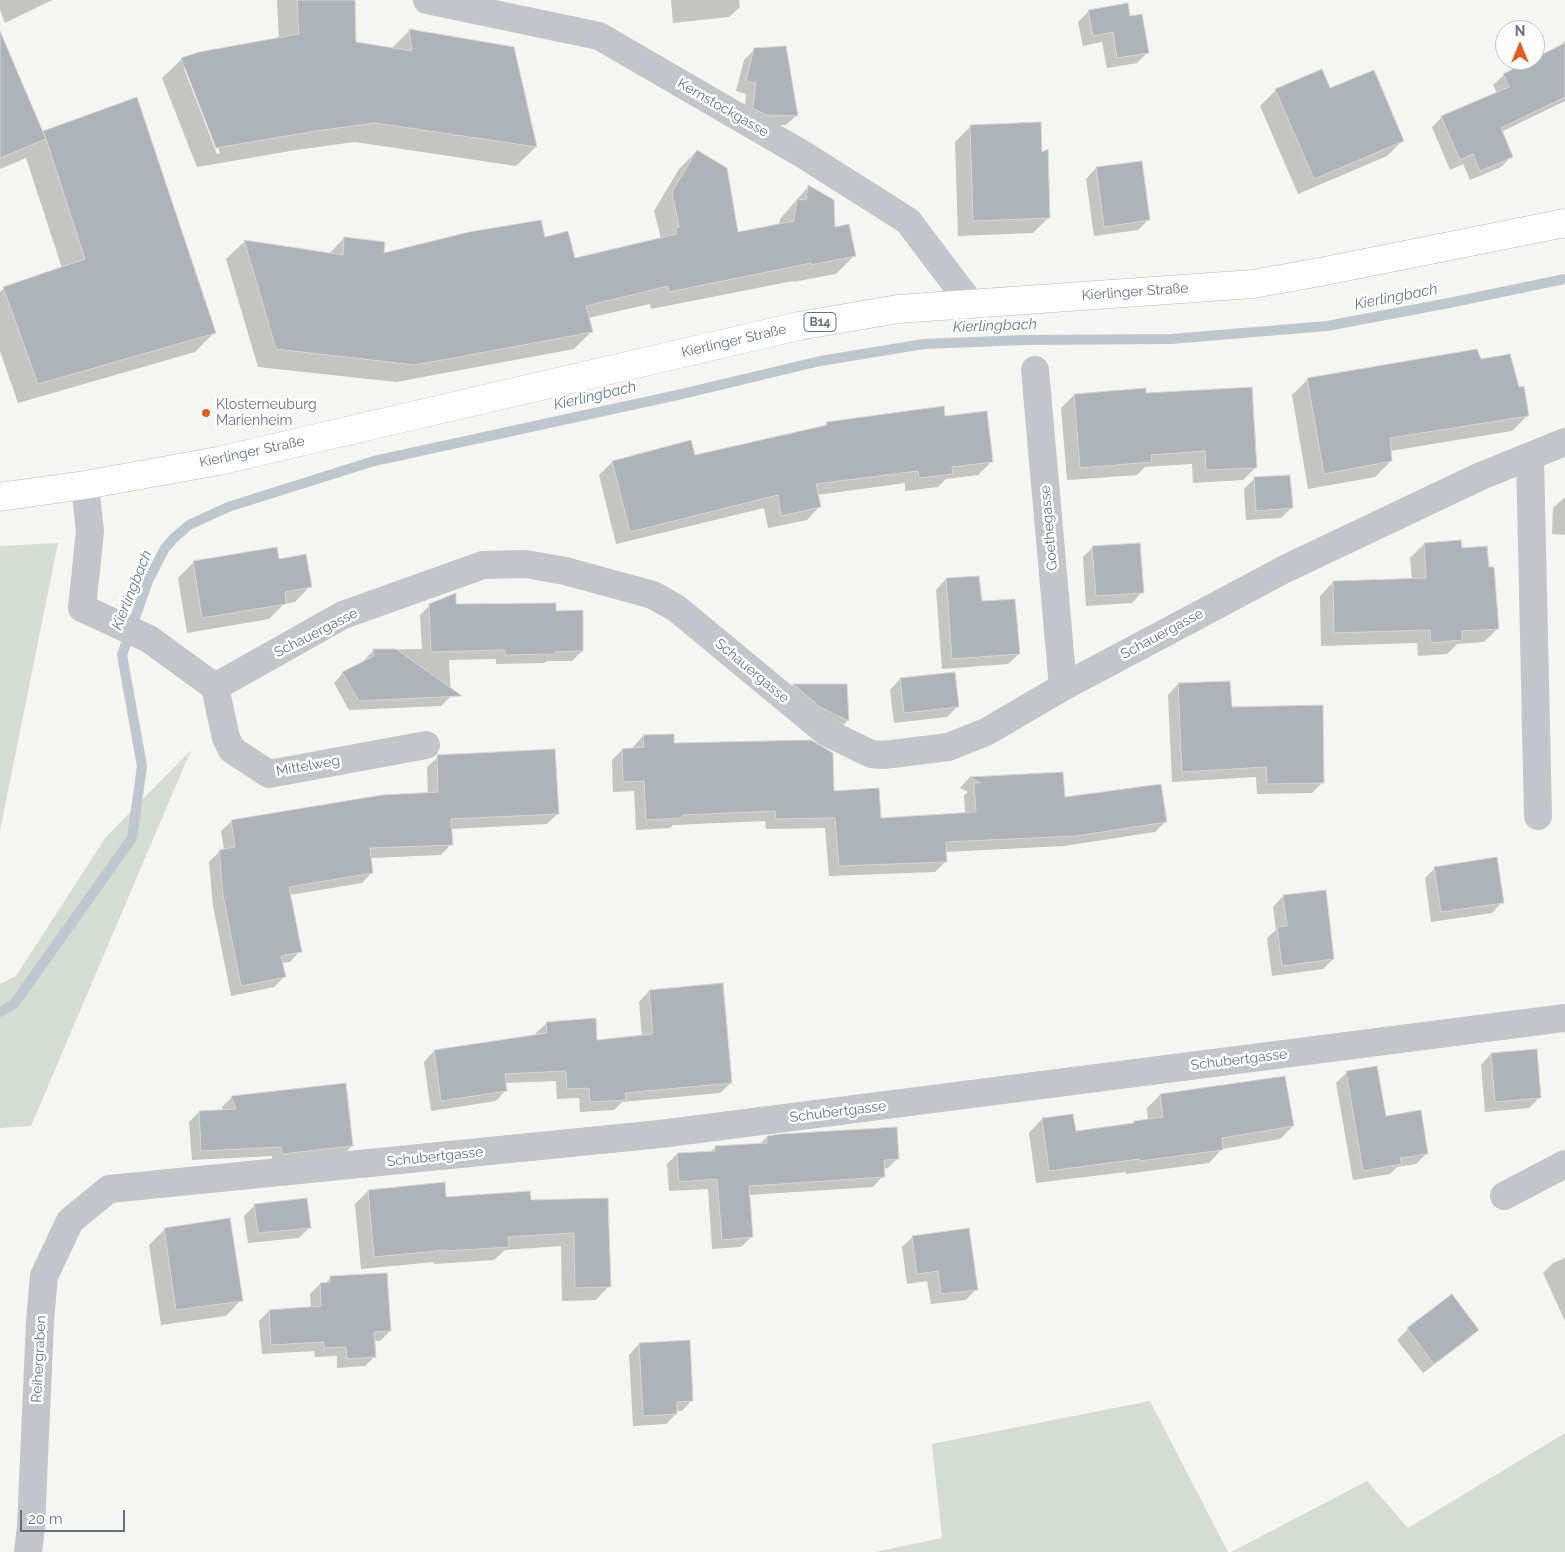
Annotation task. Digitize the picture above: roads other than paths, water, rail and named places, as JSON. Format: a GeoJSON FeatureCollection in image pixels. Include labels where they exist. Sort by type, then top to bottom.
{"type":"FeatureCollection","features":[{"type":"Feature","properties":{"kind":"main road","name":"Kierlinger Straße"},"geometry":{"type":"LineString","coordinates":[[0,497],[85,485],[218,461],[799,326],[898,309],[1253,284],[1565,223]]}},
{"type":"Feature","properties":{"kind":"street","name":"Kernstockgasse"},"geometry":{"type":"LineString","coordinates":[[427,0],[599,36],[804,155],[908,221],[970,304]]}},
{"type":"Feature","properties":{"kind":"street","name":"Goethegasse"},"geometry":{"type":"LineString","coordinates":[[1035,370],[1063,687]]}},
{"type":"Feature","properties":{"kind":"street","name":"Schauergasse"},"geometry":{"type":"LineString","coordinates":[[215,687],[343,615],[483,565],[526,564],[565,571],[653,595],[676,608],[826,732],[871,754],[884,755],[948,747],[986,732],[1063,687],[1287,568],[1481,476],[1565,442]]}},
{"type":"Feature","properties":{"kind":"street"},"geometry":{"type":"LineString","coordinates":[[1530,456],[1538,816]]}},
{"type":"Feature","properties":{"kind":"street"},"geometry":{"type":"LineString","coordinates":[[85,485],[90,531],[82,608],[149,639],[215,687]]}},
{"type":"Feature","properties":{"kind":"street","name":"Mittelweg"},"geometry":{"type":"LineString","coordinates":[[215,687],[226,738],[232,750],[269,774],[426,745]]}},
{"type":"Feature","properties":{"kind":"street","name":"Schubertgasse"},"geometry":{"type":"LineString","coordinates":[[109,1189],[660,1134],[1565,1018]]}},
{"type":"Feature","properties":{"kind":"street"},"geometry":{"type":"LineString","coordinates":[[1504,1196],[1565,1164]]}},
{"type":"Feature","properties":{"kind":"street","name":"Reihergraben"},"geometry":{"type":"LineString","coordinates":[[28,1552],[31,1527],[40,1321],[44,1276],[70,1221],[109,1189]]}},
{"type":"Feature","properties":{"kind":"waterway","name":"Kierlingbach"},"geometry":{"type":"LineString","coordinates":[[0,1012],[14,1004],[132,838],[142,766],[122,655],[148,581],[165,548],[189,525],[228,507],[374,461],[682,394],[820,361],[924,344],[1025,340],[1171,339],[1327,326],[1565,279]]}},
{"type":"Feature","properties":{"kind":"place","name":"Klosterneuburg Marienheim"},"geometry":{"type":"Point","coordinates":[206,413]}}]}
